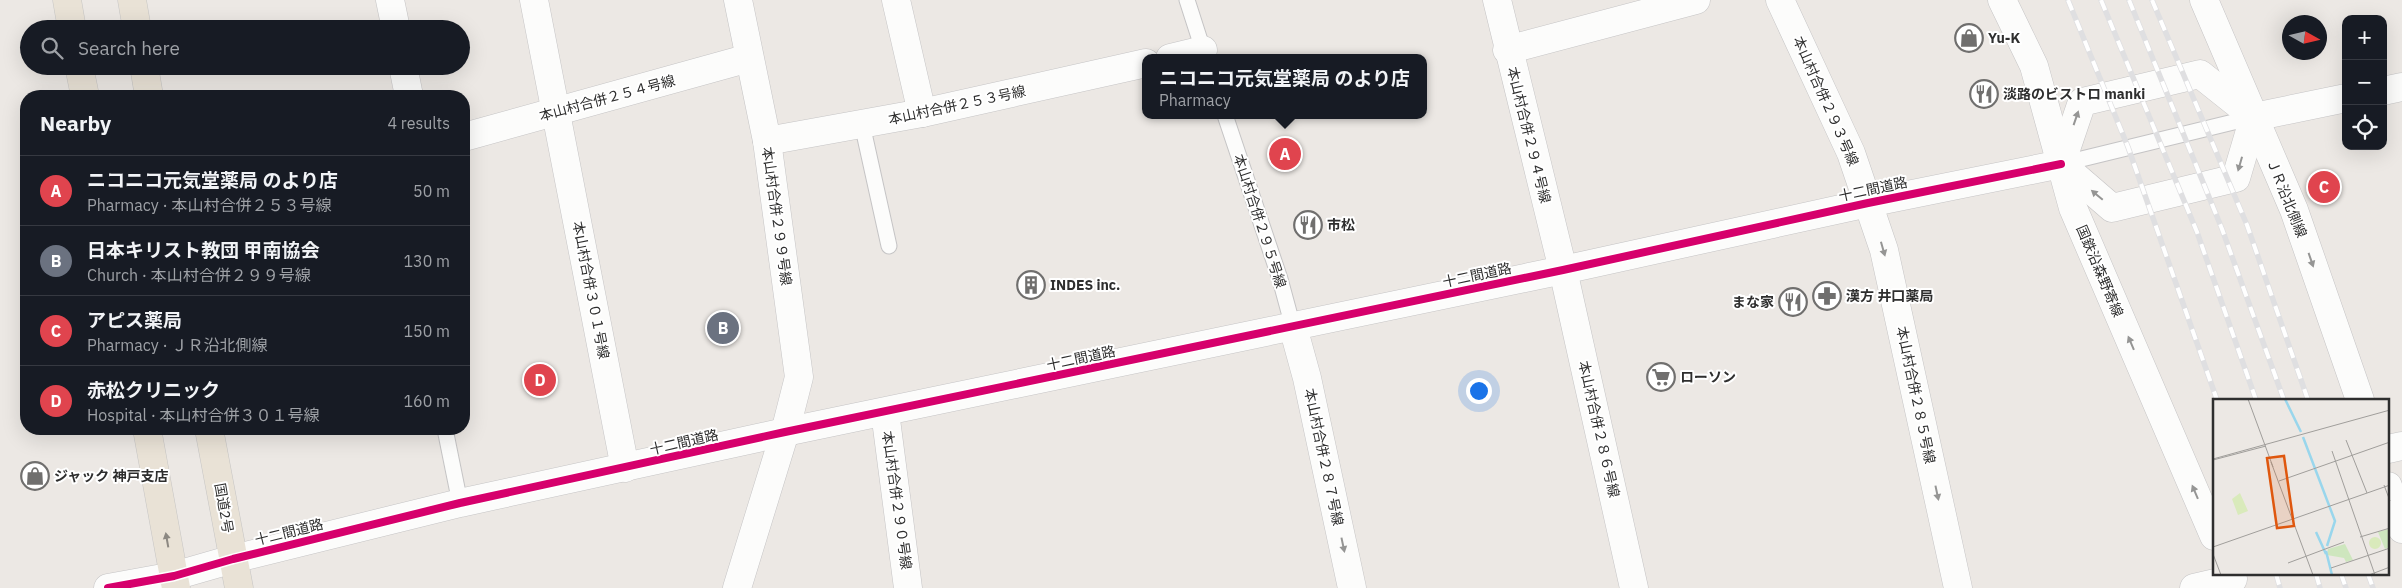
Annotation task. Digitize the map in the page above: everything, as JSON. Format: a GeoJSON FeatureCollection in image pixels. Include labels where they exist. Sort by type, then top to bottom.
{"type":"FeatureCollection","features":[{"type":"Feature","properties":{"kind":"highway"},"geometry":{"type":"LineString","coordinates":[[67,0],[70,20]]}},
{"type":"Feature","properties":{"kind":"highway"},"geometry":{"type":"LineString","coordinates":[[132,0],[135,20]]}},
{"type":"Feature","properties":{"kind":"highway"},"geometry":{"type":"LineString","coordinates":[[81,75],[84,90]]}},
{"type":"Feature","properties":{"kind":"highway"},"geometry":{"type":"LineString","coordinates":[[146,75],[148,90]]}},
{"type":"Feature","properties":{"kind":"highway"},"geometry":{"type":"LineString","coordinates":[[148,435],[175,582]]}},
{"type":"Feature","properties":{"kind":"highway","name":"国道2号"},"geometry":{"type":"LineString","coordinates":[[210,435],[239,588]]}},
{"type":"Feature","properties":{"kind":"street"},"geometry":{"type":"LineString","coordinates":[[390,0],[394,20]]}},
{"type":"Feature","properties":{"kind":"street","name":"本山村合併３０１号線"},"geometry":{"type":"LineString","coordinates":[[534,0],[625,468]]}},
{"type":"Feature","properties":{"kind":"street","name":"本山村合併２９９号線"},"geometry":{"type":"LineString","coordinates":[[737,588],[785,432],[799,378],[766,141],[738,0]]}},
{"type":"Feature","properties":{"kind":"street"},"geometry":{"type":"LineString","coordinates":[[896,0],[922,114]]}},
{"type":"Feature","properties":{"kind":"street","name":"本山村合併２９４号線"},"geometry":{"type":"LineString","coordinates":[[1497,0],[1507,50],[1563,270]]}},
{"type":"Feature","properties":{"kind":"street"},"geometry":{"type":"LineString","coordinates":[[1507,50],[1696,0]]}},
{"type":"Feature","properties":{"kind":"street","name":"本山村合併２９３号線"},"geometry":{"type":"LineString","coordinates":[[1780,0],[1851,153],[1868,203]]}},
{"type":"Feature","properties":{"kind":"street","name":"国鉄沿森野寄線"},"geometry":{"type":"LineString","coordinates":[[2002,0],[2034,66],[2073,208],[2213,534]]}},
{"type":"Feature","properties":{"kind":"street","name":"ＪＲ沿北側線"},"geometry":{"type":"LineString","coordinates":[[2204,0],[2294,210],[2360,399]]}},
{"type":"Feature","properties":{"kind":"street","name":"本山村合併２５４号線"},"geometry":{"type":"LineString","coordinates":[[470,135],[749,58]]}},
{"type":"Feature","properties":{"kind":"street","name":"本山村合併２５３号線"},"geometry":{"type":"LineString","coordinates":[[766,141],[922,114],[1142,64]]}},
{"type":"Feature","properties":{"kind":"street"},"geometry":{"type":"LineString","coordinates":[[2200,74],[2254,117],[2236,178],[2112,208],[2061,164],[2082,102],[2200,74]]}},
{"type":"Feature","properties":{"kind":"street"},"geometry":{"type":"LineString","coordinates":[[405,75],[408,90]]}},
{"type":"Feature","properties":{"kind":"street"},"geometry":{"type":"LineString","coordinates":[[2387,90],[2402,87]]}},
{"type":"Feature","properties":{"kind":"street"},"geometry":{"type":"LineString","coordinates":[[2254,117],[2342,99]]}},
{"type":"Feature","properties":{"kind":"street","name":"十二間道路"},"geometry":{"type":"LineString","coordinates":[[108,588],[175,582],[233,558],[460,503],[785,432],[1563,270],[1868,203],[2061,164]]}},
{"type":"Feature","properties":{"kind":"street","name":"本山村合併２８５号線"},"geometry":{"type":"LineString","coordinates":[[1868,203],[1884,250],[1958,588]]}},
{"type":"Feature","properties":{"kind":"street","name":"本山村合併２８６号線"},"geometry":{"type":"LineString","coordinates":[[1563,270],[1634,588]]}},
{"type":"Feature","properties":{"kind":"street","name":"本山村合併２８７号線"},"geometry":{"type":"LineString","coordinates":[[1293,326],[1307,378],[1352,588]]}},
{"type":"Feature","properties":{"kind":"street","name":"本山村合併２９０号線"},"geometry":{"type":"LineString","coordinates":[[885,412],[908,588]]}},
{"type":"Feature","properties":{"kind":"street"},"geometry":{"type":"LineString","coordinates":[[2390,492],[2402,529]]}},
{"type":"Feature","properties":{"kind":"street"},"geometry":{"type":"LineString","coordinates":[[2194,588],[2233,580]]}},
{"type":"Feature","properties":{"kind":"lane"},"geometry":{"type":"LineString","coordinates":[[1188,0],[1204,54]]}},
{"type":"Feature","properties":{"kind":"lane"},"geometry":{"type":"LineString","coordinates":[[2061,164],[2254,117]]}},
{"type":"Feature","properties":{"kind":"lane","name":"本山村合併２９５号線"},"geometry":{"type":"LineString","coordinates":[[1226,119],[1280,279],[1293,326]]}},
{"type":"Feature","properties":{"kind":"lane"},"geometry":{"type":"LineString","coordinates":[[862,124],[889,246]]}},
{"type":"Feature","properties":{"kind":"lane"},"geometry":{"type":"LineString","coordinates":[[446,435],[460,503]]}},
{"type":"Feature","properties":{"kind":"railway"},"geometry":{"type":"LineString","coordinates":[[2068,0],[2128,147],[2217,399]]}},
{"type":"Feature","properties":{"kind":"railway"},"geometry":{"type":"LineString","coordinates":[[2101,0],[2197,232],[2256,399]]}},
{"type":"Feature","properties":{"kind":"railway"},"geometry":{"type":"LineString","coordinates":[[2129,0],[2222,229],[2284,399]]}},
{"type":"Feature","properties":{"kind":"railway"},"geometry":{"type":"LineString","coordinates":[[2152,0],[2247,225],[2308,399]]}},
{"type":"Feature","properties":{"kind":"railway"},"geometry":{"type":"LineString","coordinates":[[2277,576],[2280,588]]}},
{"type":"Feature","properties":{"kind":"railway"},"geometry":{"type":"LineString","coordinates":[[2317,576],[2320,588]]}},
{"type":"Feature","properties":{"kind":"railway"},"geometry":{"type":"LineString","coordinates":[[2342,576],[2346,588]]}},
{"type":"Feature","properties":{"kind":"railway"},"geometry":{"type":"LineString","coordinates":[[2369,576],[2373,588]]}},
{"type":"Feature","properties":{"kind":"cycle path"},"geometry":{"type":"LineString","coordinates":[[108,588],[174,576],[233,559],[460,503],[785,432],[1563,270],[1868,203],[2061,164]]}},
{"type":"Feature","properties":{"kind":"place","name":"Yu-K"},"geometry":{"type":"Point","coordinates":[1969,38]}},
{"type":"Feature","properties":{"kind":"place","name":"淡路のビストロ manki"},"geometry":{"type":"Point","coordinates":[1984,94]}},
{"type":"Feature","properties":{"kind":"place","name":"ニコニコ元気堂薬局 のより店"},"geometry":{"type":"Point","coordinates":[1285,154]}},
{"type":"Feature","properties":{"kind":"place","name":"アピス薬局"},"geometry":{"type":"Point","coordinates":[2324,187]}},
{"type":"Feature","properties":{"kind":"place","name":"市松"},"geometry":{"type":"Point","coordinates":[1308,225]}},
{"type":"Feature","properties":{"kind":"place","name":"INDES inc."},"geometry":{"type":"Point","coordinates":[1031,285]}},
{"type":"Feature","properties":{"kind":"place","name":"漢方 井口薬局"},"geometry":{"type":"Point","coordinates":[1827,296]}},
{"type":"Feature","properties":{"kind":"place","name":"まな家"},"geometry":{"type":"Point","coordinates":[1793,302]}},
{"type":"Feature","properties":{"kind":"place","name":"日本キリスト教団 甲南協会"},"geometry":{"type":"Point","coordinates":[723,328]}},
{"type":"Feature","properties":{"kind":"place","name":"ローソン"},"geometry":{"type":"Point","coordinates":[1661,377]}},
{"type":"Feature","properties":{"kind":"place","name":"赤松クリニック"},"geometry":{"type":"Point","coordinates":[540,380]}},
{"type":"Feature","properties":{"kind":"place","name":"ジャック 神戸支店"},"geometry":{"type":"Point","coordinates":[35,476]}}]}
